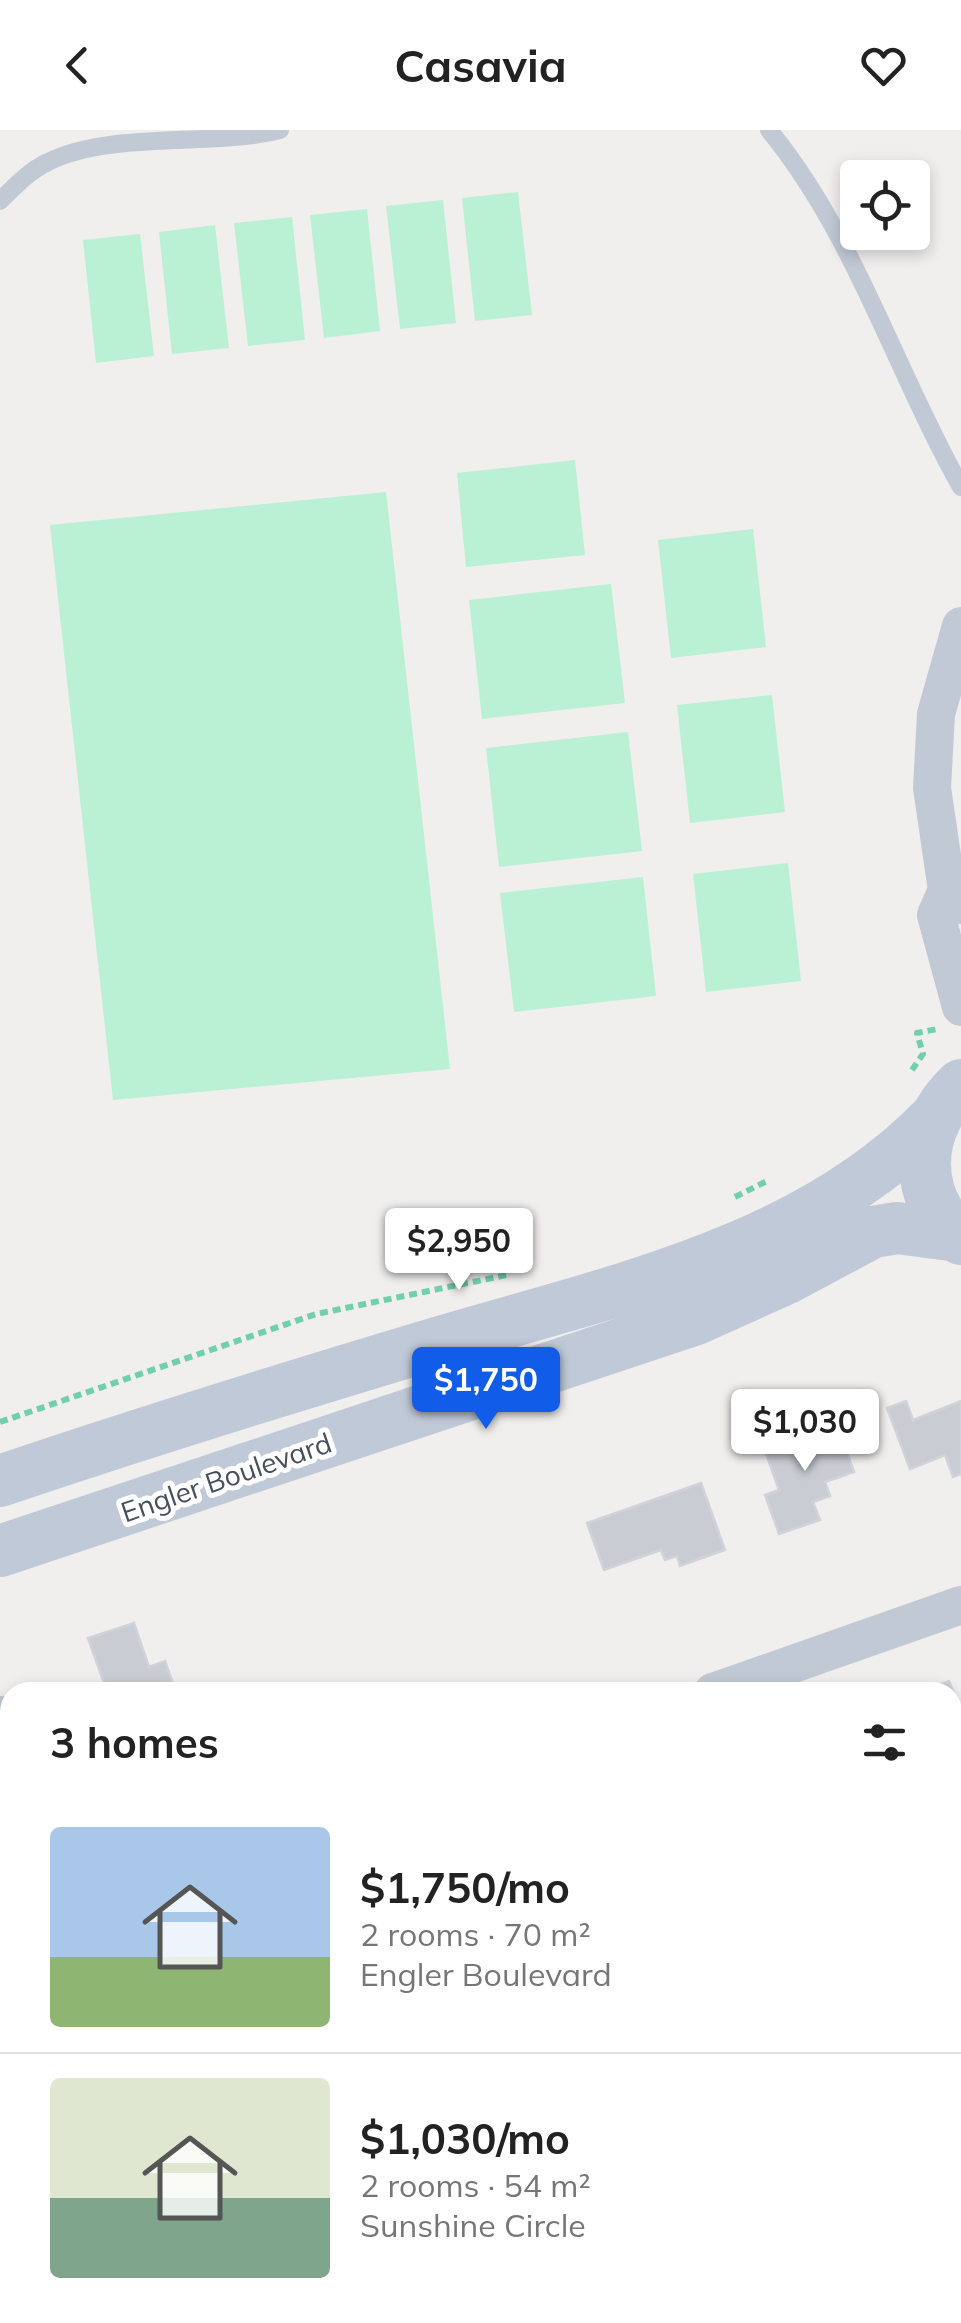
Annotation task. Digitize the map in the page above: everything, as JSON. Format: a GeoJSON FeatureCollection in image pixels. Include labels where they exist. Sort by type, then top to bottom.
{"type":"FeatureCollection","features":[{"type":"Feature","properties":{"kind":"main road"},"geometry":{"type":"LineString","coordinates":[[942,1087],[925,1152],[927,1186],[933,1205],[959,1237]]}},
{"type":"Feature","properties":{"kind":"main road"},"geometry":{"type":"LineString","coordinates":[[0,1481],[678,1270],[787,1226],[902,1151],[942,1087]]}},
{"type":"Feature","properties":{"kind":"main road","name":"Engler Boulevard"},"geometry":{"type":"LineString","coordinates":[[0,1551],[696,1319],[787,1278],[872,1232],[897,1228],[959,1237]]}},
{"type":"Feature","properties":{"kind":"street"},"geometry":{"type":"LineString","coordinates":[[961,626],[936,714],[932,788],[936,829],[954,898],[936,915],[961,1007]]}},
{"type":"Feature","properties":{"kind":"street"},"geometry":{"type":"LineString","coordinates":[[742,1682],[961,1605]]}},
{"type":"Feature","properties":{"kind":"lane"},"geometry":{"type":"LineString","coordinates":[[0,202],[22,178],[49,161],[83,149],[162,136],[280,130]]}},
{"type":"Feature","properties":{"kind":"lane"},"geometry":{"type":"LineString","coordinates":[[770,130],[795,161],[825,212],[961,487]]}},
{"type":"Feature","properties":{"kind":"path"},"geometry":{"type":"LineString","coordinates":[[917,1033],[923,1054],[942,1087]]}},
{"type":"Feature","properties":{"kind":"path"},"geometry":{"type":"LineString","coordinates":[[727,1201],[778,1175]]}},
{"type":"Feature","properties":{"kind":"path"},"geometry":{"type":"LineString","coordinates":[[0,1422],[316,1314],[518,1272]]}},
{"type":"Feature","properties":{"kind":"green space"},"geometry":{"type":"Polygon","coordinates":[[[518,192],[532,315],[475,321],[462,198],[518,192]]]}},
{"type":"Feature","properties":{"kind":"green space"},"geometry":{"type":"Polygon","coordinates":[[[443,200],[456,323],[400,329],[386,206],[443,200]]]}},
{"type":"Feature","properties":{"kind":"green space"},"geometry":{"type":"Polygon","coordinates":[[[367,209],[380,331],[324,338],[310,215],[367,209]]]}},
{"type":"Feature","properties":{"kind":"green space"},"geometry":{"type":"Polygon","coordinates":[[[292,217],[305,340],[248,346],[234,223],[292,217]]]}},
{"type":"Feature","properties":{"kind":"green space"},"geometry":{"type":"Polygon","coordinates":[[[215,225],[229,348],[172,354],[159,232],[215,225]]]}},
{"type":"Feature","properties":{"kind":"green space"},"geometry":{"type":"Polygon","coordinates":[[[140,234],[154,356],[96,363],[83,240],[140,234]]]}},
{"type":"Feature","properties":{"kind":"green space"},"geometry":{"type":"Polygon","coordinates":[[[575,460],[585,555],[466,567],[457,473],[575,460]]]}},
{"type":"Feature","properties":{"kind":"green space"},"geometry":{"type":"Polygon","coordinates":[[[386,492],[450,1069],[113,1100],[50,525],[386,492]]]}},
{"type":"Feature","properties":{"kind":"green space"},"geometry":{"type":"Polygon","coordinates":[[[753,529],[766,647],[671,658],[658,540],[753,529]]]}},
{"type":"Feature","properties":{"kind":"green space"},"geometry":{"type":"Polygon","coordinates":[[[611,584],[625,703],[482,719],[469,600],[611,584]]]}},
{"type":"Feature","properties":{"kind":"green space"},"geometry":{"type":"Polygon","coordinates":[[[772,695],[785,812],[690,823],[677,705],[772,695]]]}},
{"type":"Feature","properties":{"kind":"green space"},"geometry":{"type":"Polygon","coordinates":[[[628,732],[642,851],[499,867],[486,748],[628,732]]]}},
{"type":"Feature","properties":{"kind":"green space"},"geometry":{"type":"Polygon","coordinates":[[[788,863],[801,981],[706,992],[693,874],[788,863]]]}},
{"type":"Feature","properties":{"kind":"green space"},"geometry":{"type":"Polygon","coordinates":[[[643,877],[656,996],[514,1012],[500,893],[643,877]]]}},
{"type":"Feature","properties":{"kind":"building"},"geometry":{"type":"Polygon","coordinates":[[[906,1401],[913,1420],[961,1401],[961,1474],[953,1477],[945,1455],[910,1469],[887,1408],[906,1401]]]}},
{"type":"Feature","properties":{"kind":"building"},"geometry":{"type":"Polygon","coordinates":[[[836,1421],[854,1472],[825,1482],[830,1496],[813,1502],[820,1520],[779,1534],[765,1495],[779,1490],[764,1448],[836,1421]]]}},
{"type":"Feature","properties":{"kind":"building"},"geometry":{"type":"Polygon","coordinates":[[[701,1483],[725,1550],[680,1566],[677,1556],[665,1560],[661,1550],[604,1570],[587,1523],[701,1483]]]}},
{"type":"Feature","properties":{"kind":"building"},"geometry":{"type":"Polygon","coordinates":[[[134,1623],[149,1667],[165,1661],[172,1682],[104,1682],[88,1638],[134,1623]]]}}]}
